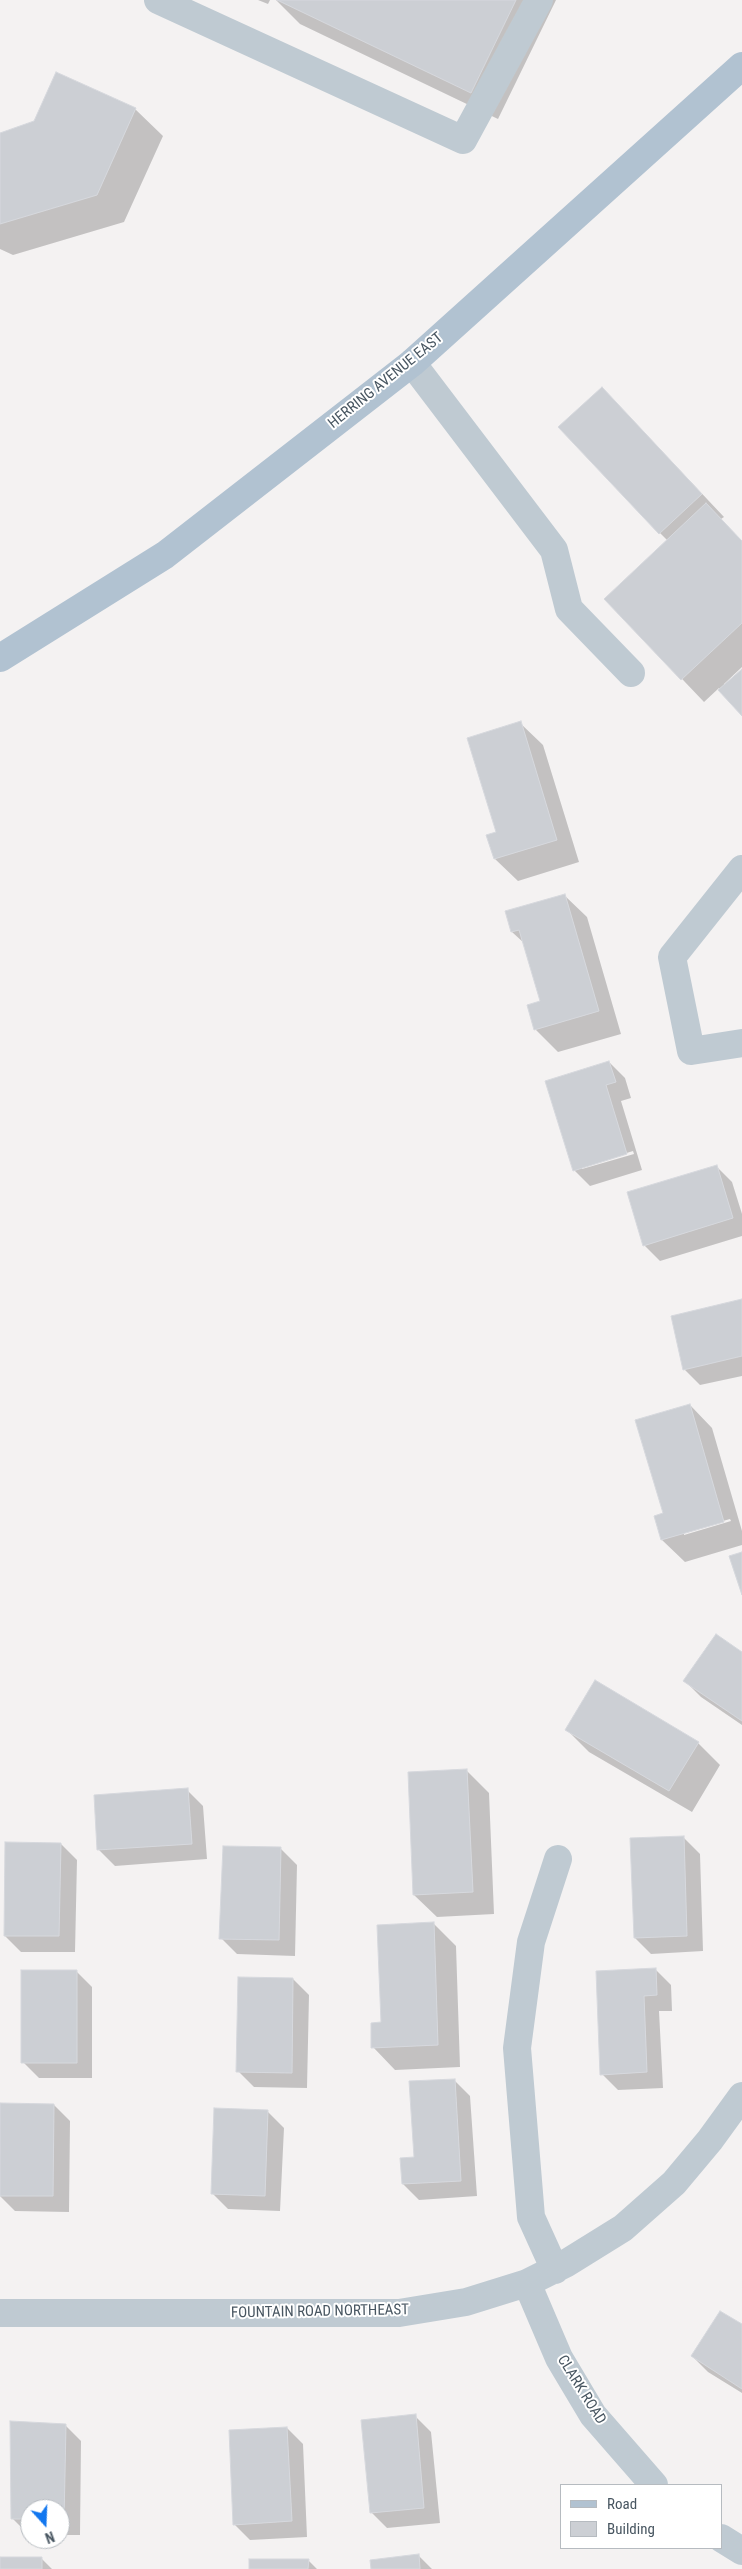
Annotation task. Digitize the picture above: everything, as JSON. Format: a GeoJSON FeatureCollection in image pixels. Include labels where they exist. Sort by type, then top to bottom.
{"type":"FeatureCollection","features":[{"type":"Feature","properties":{"kind":"main road","name":"HERRING AVENUE EAST"},"geometry":{"type":"LineString","coordinates":[[0,658],[165,555],[412,363],[742,66]]}},
{"type":"Feature","properties":{"kind":"street"},"geometry":{"type":"LineString","coordinates":[[158,0],[463,140],[538,0]]}},
{"type":"Feature","properties":{"kind":"street"},"geometry":{"type":"LineString","coordinates":[[412,363],[554,550],[569,609],[631,673]]}},
{"type":"Feature","properties":{"kind":"street"},"geometry":{"type":"LineString","coordinates":[[742,869],[672,957],[691,1050],[742,1044]]}},
{"type":"Feature","properties":{"kind":"street"},"geometry":{"type":"LineString","coordinates":[[555,2270],[531,2217],[517,2048],[531,1942],[558,1859]]}},
{"type":"Feature","properties":{"kind":"street","name":"FOUNTAIN ROAD NORTHEAST"},"geometry":{"type":"LineString","coordinates":[[0,2313],[399,2314],[466,2302],[527,2283],[555,2270],[623,2228],[674,2183],[710,2140],[742,2096]]}},
{"type":"Feature","properties":{"kind":"street","name":"CLARK ROAD"},"geometry":{"type":"LineString","coordinates":[[527,2283],[559,2358],[593,2415],[653,2484]]}},
{"type":"Feature","properties":{"kind":"street"},"geometry":{"type":"LineString","coordinates":[[722,2539],[742,2551]]}},
{"type":"Feature","properties":{"kind":"building"},"geometry":{"type":"Polygon","coordinates":[[[277,0],[516,0],[471,93],[277,0]]]}},
{"type":"Feature","properties":{"kind":"building"},"geometry":{"type":"Polygon","coordinates":[[[56,72],[136,108],[97,195],[0,224],[0,133],[34,121],[56,72]]]}},
{"type":"Feature","properties":{"kind":"building"},"geometry":{"type":"Polygon","coordinates":[[[602,387],[702,494],[659,534],[558,427],[602,387]]]}},
{"type":"Feature","properties":{"kind":"building"},"geometry":{"type":"Polygon","coordinates":[[[706,503],[742,541],[742,623],[681,680],[604,599],[706,503]]]}},
{"type":"Feature","properties":{"kind":"building"},"geometry":{"type":"Polygon","coordinates":[[[742,669],[742,716],[718,690],[742,669]]]}},
{"type":"Feature","properties":{"kind":"building"},"geometry":{"type":"Polygon","coordinates":[[[521,721],[557,840],[494,859],[486,835],[496,832],[467,738],[521,721]]]}},
{"type":"Feature","properties":{"kind":"building"},"geometry":{"type":"Polygon","coordinates":[[[565,894],[599,1011],[534,1030],[527,1005],[540,1001],[519,930],[511,932],[505,911],[565,894]]]}},
{"type":"Feature","properties":{"kind":"building"},"geometry":{"type":"Polygon","coordinates":[[[609,1061],[616,1082],[606,1085],[627,1154],[573,1171],[545,1081],[609,1061]]]}},
{"type":"Feature","properties":{"kind":"building"},"geometry":{"type":"Polygon","coordinates":[[[717,1165],[733,1218],[643,1246],[627,1192],[717,1165]]]}},
{"type":"Feature","properties":{"kind":"building"},"geometry":{"type":"Polygon","coordinates":[[[742,1299],[742,1356],[683,1370],[671,1316],[742,1299]]]}},
{"type":"Feature","properties":{"kind":"building"},"geometry":{"type":"Polygon","coordinates":[[[690,1404],[724,1522],[661,1540],[654,1516],[663,1513],[635,1420],[690,1404]]]}},
{"type":"Feature","properties":{"kind":"building"},"geometry":{"type":"Polygon","coordinates":[[[742,1552],[742,1595],[729,1556],[742,1552]]]}},
{"type":"Feature","properties":{"kind":"building"},"geometry":{"type":"Polygon","coordinates":[[[716,1634],[742,1652],[742,1721],[683,1681],[716,1634]]]}},
{"type":"Feature","properties":{"kind":"building"},"geometry":{"type":"Polygon","coordinates":[[[595,1680],[699,1742],[669,1791],[565,1730],[595,1680]]]}},
{"type":"Feature","properties":{"kind":"building"},"geometry":{"type":"Polygon","coordinates":[[[467,1769],[473,1892],[413,1895],[408,1772],[467,1769]]]}},
{"type":"Feature","properties":{"kind":"building"},"geometry":{"type":"Polygon","coordinates":[[[188,1788],[192,1844],[97,1850],[94,1795],[188,1788]]]}},
{"type":"Feature","properties":{"kind":"building"},"geometry":{"type":"Polygon","coordinates":[[[684,1836],[687,1936],[634,1938],[630,1838],[684,1836]]]}},
{"type":"Feature","properties":{"kind":"building"},"geometry":{"type":"Polygon","coordinates":[[[5,1842],[61,1843],[59,1936],[4,1936],[5,1842]]]}},
{"type":"Feature","properties":{"kind":"building"},"geometry":{"type":"Polygon","coordinates":[[[223,1846],[281,1847],[279,1940],[219,1939],[223,1846]]]}},
{"type":"Feature","properties":{"kind":"building"},"geometry":{"type":"Polygon","coordinates":[[[434,1922],[438,2045],[371,2048],[371,2023],[381,2022],[377,1925],[434,1922]]]}},
{"type":"Feature","properties":{"kind":"building"},"geometry":{"type":"Polygon","coordinates":[[[656,1968],[657,1995],[644,1996],[647,2072],[600,2075],[596,1971],[656,1968]]]}},
{"type":"Feature","properties":{"kind":"building"},"geometry":{"type":"Polygon","coordinates":[[[21,1970],[77,1970],[77,2063],[21,2063],[21,1970]]]}},
{"type":"Feature","properties":{"kind":"building"},"geometry":{"type":"Polygon","coordinates":[[[238,1977],[293,1978],[292,2073],[236,2072],[238,1977]]]}},
{"type":"Feature","properties":{"kind":"building"},"geometry":{"type":"Polygon","coordinates":[[[455,2079],[461,2181],[402,2184],[400,2158],[414,2157],[409,2081],[455,2079]]]}},
{"type":"Feature","properties":{"kind":"building"},"geometry":{"type":"Polygon","coordinates":[[[0,2103],[54,2104],[53,2196],[0,2196],[0,2103]]]}},
{"type":"Feature","properties":{"kind":"building"},"geometry":{"type":"Polygon","coordinates":[[[214,2108],[268,2110],[265,2196],[211,2194],[214,2108]]]}},
{"type":"Feature","properties":{"kind":"building"},"geometry":{"type":"Polygon","coordinates":[[[720,2311],[742,2324],[742,2389],[691,2356],[720,2311]]]}},
{"type":"Feature","properties":{"kind":"building"},"geometry":{"type":"Polygon","coordinates":[[[416,2414],[424,2508],[370,2513],[361,2420],[416,2414]]]}},
{"type":"Feature","properties":{"kind":"building"},"geometry":{"type":"Polygon","coordinates":[[[10,2421],[66,2424],[64,2499],[20,2499],[20,2519],[11,2519],[10,2421]]]}},
{"type":"Feature","properties":{"kind":"building"},"geometry":{"type":"Polygon","coordinates":[[[287,2427],[292,2521],[233,2525],[229,2430],[287,2427]]]}},
{"type":"Feature","properties":{"kind":"building"},"geometry":{"type":"Polygon","coordinates":[[[419,2554],[420,2569],[371,2569],[370,2560],[419,2554]]]}},
{"type":"Feature","properties":{"kind":"building"},"geometry":{"type":"Polygon","coordinates":[[[0,2557],[42,2557],[42,2569],[0,2569],[0,2557]]]}},
{"type":"Feature","properties":{"kind":"building"},"geometry":{"type":"Polygon","coordinates":[[[249,2559],[309,2559],[308,2569],[249,2569],[249,2559]]]}}]}
